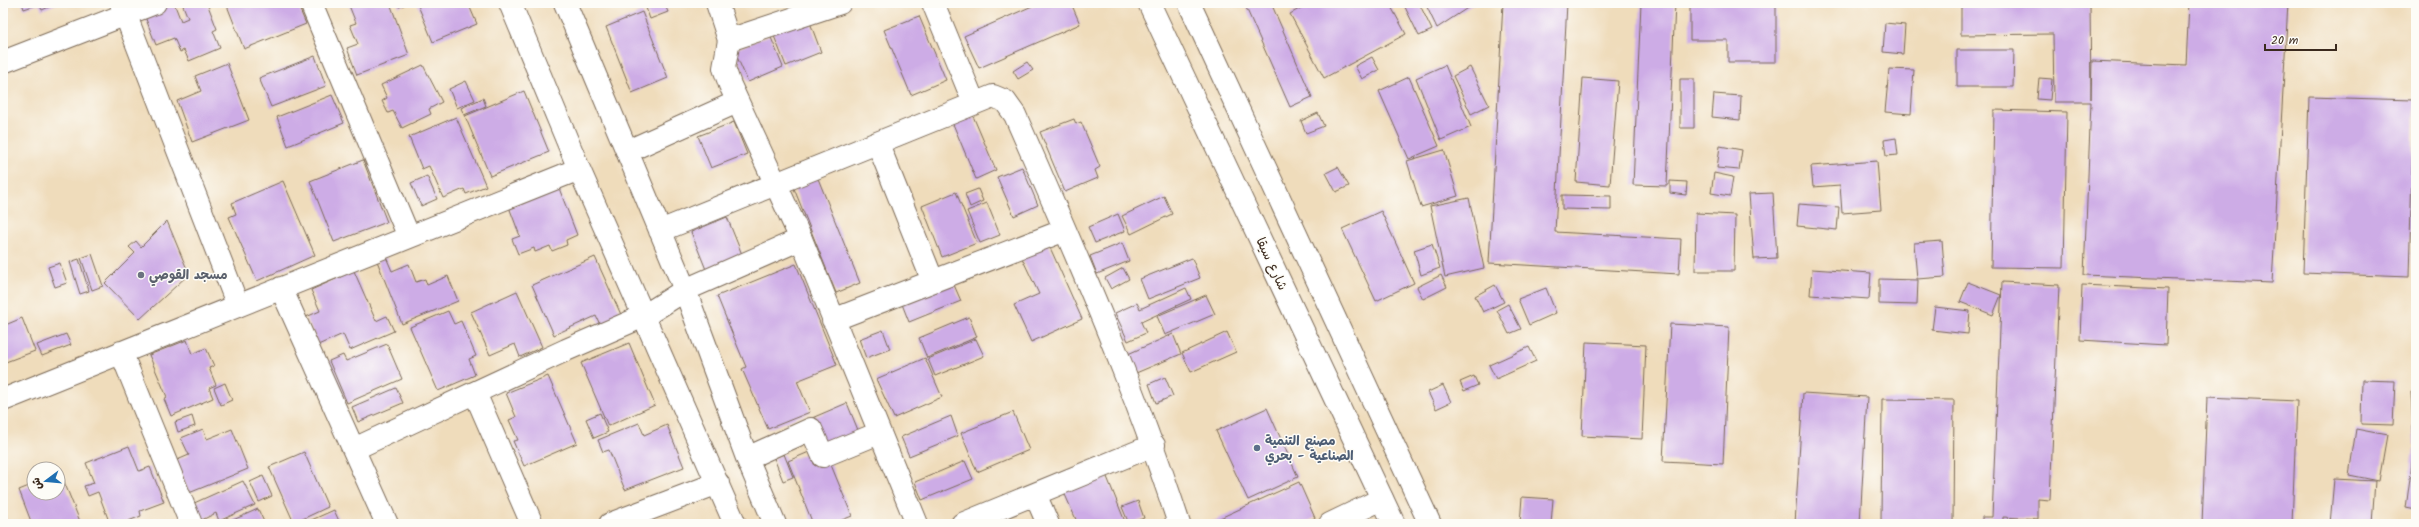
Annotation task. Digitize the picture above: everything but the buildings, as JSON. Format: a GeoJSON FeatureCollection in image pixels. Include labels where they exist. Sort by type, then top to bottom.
{"type":"FeatureCollection","features":[{"type":"Feature","properties":{"kind":"street"},"geometry":{"type":"LineString","coordinates":[[3,62],[123,9],[155,3]]}},
{"type":"Feature","properties":{"kind":"street"},"geometry":{"type":"LineString","coordinates":[[310,3],[409,237]]}},
{"type":"Feature","properties":{"kind":"street"},"geometry":{"type":"LineString","coordinates":[[510,3],[579,168],[735,524]]}},
{"type":"Feature","properties":{"kind":"street"},"geometry":{"type":"LineString","coordinates":[[565,3],[685,290],[747,458],[775,524]]}},
{"type":"Feature","properties":{"kind":"street"},"geometry":{"type":"LineString","coordinates":[[717,3],[729,40],[724,68],[738,102],[801,238],[917,524]]}},
{"type":"Feature","properties":{"kind":"street"},"geometry":{"type":"LineString","coordinates":[[729,40],[840,3]]}},
{"type":"Feature","properties":{"kind":"street"},"geometry":{"type":"LineString","coordinates":[[932,3],[974,103]]}},
{"type":"Feature","properties":{"kind":"street","name":"شارع سيقا"},"geometry":{"type":"LineString","coordinates":[[1149,3],[1394,524]]}},
{"type":"Feature","properties":{"kind":"street"},"geometry":{"type":"LineString","coordinates":[[1189,3],[1430,524]]}},
{"type":"Feature","properties":{"kind":"street"},"geometry":{"type":"LineString","coordinates":[[123,9],[238,306]]}},
{"type":"Feature","properties":{"kind":"street"},"geometry":{"type":"LineString","coordinates":[[660,231],[776,183],[878,144],[974,103],[993,96],[1005,101],[1016,115],[1100,310],[1154,445],[1179,524]]}},
{"type":"Feature","properties":{"kind":"street"},"geometry":{"type":"LineString","coordinates":[[628,151],[738,102]]}},
{"type":"Feature","properties":{"kind":"street"},"geometry":{"type":"LineString","coordinates":[[878,144],[932,280]]}},
{"type":"Feature","properties":{"kind":"street"},"geometry":{"type":"LineString","coordinates":[[3,400],[579,168]]}},
{"type":"Feature","properties":{"kind":"street"},"geometry":{"type":"LineString","coordinates":[[833,320],[932,280],[1065,230]]}},
{"type":"Feature","properties":{"kind":"street"},"geometry":{"type":"LineString","coordinates":[[354,449],[566,350],[644,316],[685,290],[801,238]]}},
{"type":"Feature","properties":{"kind":"street"},"geometry":{"type":"LineString","coordinates":[[281,288],[387,524]]}},
{"type":"Feature","properties":{"kind":"street"},"geometry":{"type":"LineString","coordinates":[[121,352],[191,524]]}},
{"type":"Feature","properties":{"kind":"street"},"geometry":{"type":"LineString","coordinates":[[475,393],[532,524]]}},
{"type":"Feature","properties":{"kind":"street"},"geometry":{"type":"LineString","coordinates":[[747,458],[811,429],[823,456],[879,433]]}},
{"type":"Feature","properties":{"kind":"street"},"geometry":{"type":"LineString","coordinates":[[962,524],[1154,445]]}},
{"type":"Feature","properties":{"kind":"street"},"geometry":{"type":"LineString","coordinates":[[610,524],[718,483]]}},
{"type":"Feature","properties":{"kind":"street"},"geometry":{"type":"LineString","coordinates":[[1035,494],[1048,524]]}},
{"type":"Feature","properties":{"kind":"street"},"geometry":{"type":"LineString","coordinates":[[1330,524],[1382,499]]}},
{"type":"Feature","properties":{"kind":"street"},"geometry":{"type":"LineString","coordinates":[[512,524],[523,519],[526,524]]}},
{"type":"Feature","properties":{"kind":"place","name":"مسجد القوصي"},"geometry":{"type":"Point","coordinates":[141,275]}},
{"type":"Feature","properties":{"kind":"place","name":"مصنع التنمية الصناعية - بحري"},"geometry":{"type":"Point","coordinates":[1257,448]}}]}
